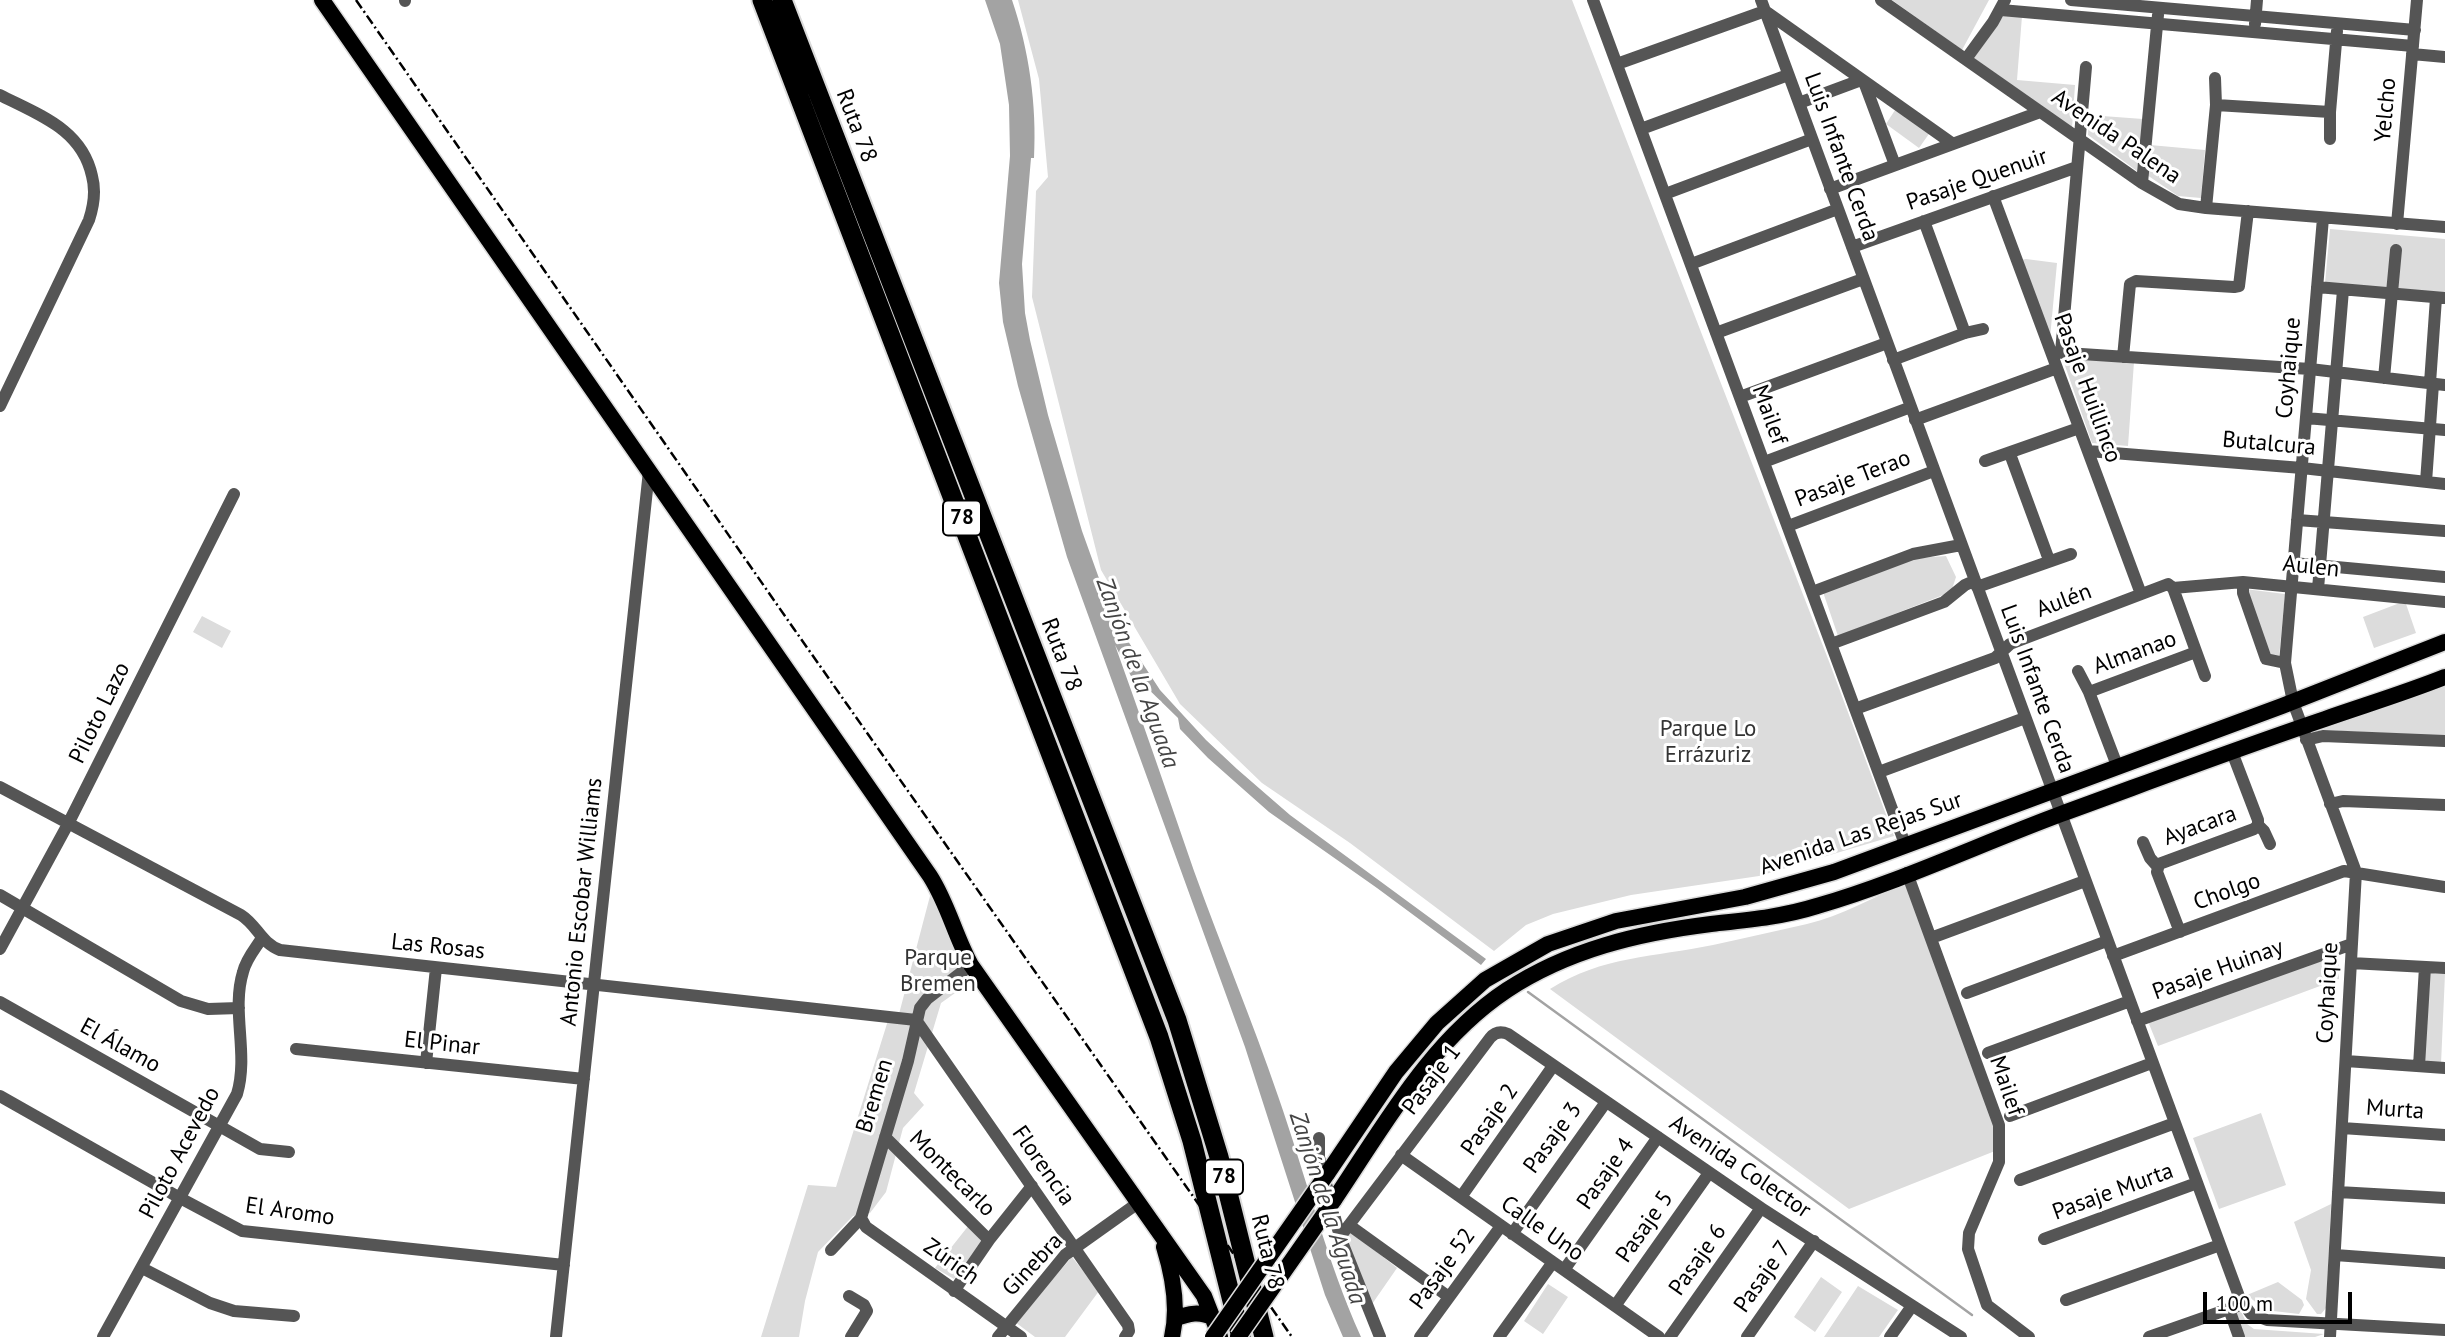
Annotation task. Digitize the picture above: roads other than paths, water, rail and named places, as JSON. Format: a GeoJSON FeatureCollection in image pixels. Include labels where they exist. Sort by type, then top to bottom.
{"type":"FeatureCollection","features":[{"type":"Feature","properties":{"kind":"highway","name":"Ruta 78"},"geometry":{"type":"LineString","coordinates":[[762,0],[1159,1037],[1192,1141],[1240,1337]]}},
{"type":"Feature","properties":{"kind":"highway","name":"Ruta 78"},"geometry":{"type":"LineString","coordinates":[[782,0],[1177,1020],[1217,1146],[1264,1337]]}},
{"type":"Feature","properties":{"kind":"main road"},"geometry":{"type":"LineString","coordinates":[[322,0],[930,876],[947,905],[971,965],[1204,1296],[1220,1337]]}},
{"type":"Feature","properties":{"kind":"main road","name":"Avenida Las Rejas Sur"},"geometry":{"type":"LineString","coordinates":[[1213,1337],[1396,1072],[1422,1039],[1468,994],[1505,967],[1548,944],[1593,927],[1782,888],[1877,857],[1905,844],[2293,702],[2445,642]]}},
{"type":"Feature","properties":{"kind":"main road"},"geometry":{"type":"LineString","coordinates":[[1240,1337],[1431,1059],[1472,1017],[1520,982],[1556,962],[1597,947],[1652,934],[1796,912],[1830,902],[2232,752],[2304,734],[2445,677]]}},
{"type":"Feature","properties":{"kind":"main road"},"geometry":{"type":"LineString","coordinates":[[1157,1231],[1172,1279],[1175,1319],[1172,1337]]}},
{"type":"Feature","properties":{"kind":"main road"},"geometry":{"type":"LineString","coordinates":[[1175,1319],[1192,1313],[1214,1318]]}},
{"type":"Feature","properties":{"kind":"street","name":"Mailef"},"geometry":{"type":"LineString","coordinates":[[1593,0],[1905,844]]}},
{"type":"Feature","properties":{"kind":"street","name":"Avenida Palena"},"geometry":{"type":"LineString","coordinates":[[1881,0],[2142,183],[2179,204],[2445,228]]}},
{"type":"Feature","properties":{"kind":"street"},"geometry":{"type":"LineString","coordinates":[[2071,0],[2414,30]]}},
{"type":"Feature","properties":{"kind":"street"},"geometry":{"type":"LineString","coordinates":[[2075,16],[2077,0]]}},
{"type":"Feature","properties":{"kind":"street"},"geometry":{"type":"LineString","coordinates":[[2254,32],[2257,0]]}},
{"type":"Feature","properties":{"kind":"street","name":"Yelcho"},"geometry":{"type":"LineString","coordinates":[[2397,223],[2417,0]]}},
{"type":"Feature","properties":{"kind":"street"},"geometry":{"type":"LineString","coordinates":[[1617,64],[1763,5],[1862,81],[1953,144]]}},
{"type":"Feature","properties":{"kind":"street","name":"Luis Infante Cerda"},"geometry":{"type":"LineString","coordinates":[[1763,5],[2243,1304]]}},
{"type":"Feature","properties":{"kind":"street"},"geometry":{"type":"LineString","coordinates":[[1966,59],[2003,5],[2075,16],[2336,39],[2445,57]]}},
{"type":"Feature","properties":{"kind":"street"},"geometry":{"type":"LineString","coordinates":[[2142,183],[2159,8]]}},
{"type":"Feature","properties":{"kind":"street"},"geometry":{"type":"LineString","coordinates":[[2330,139],[2337,24]]}},
{"type":"Feature","properties":{"kind":"street","name":"Pasaje Huillinco"},"geometry":{"type":"LineString","coordinates":[[2086,67],[2056,352],[2057,368],[2141,594]]}},
{"type":"Feature","properties":{"kind":"street"},"geometry":{"type":"LineString","coordinates":[[1641,129],[1788,75]]}},
{"type":"Feature","properties":{"kind":"street"},"geometry":{"type":"LineString","coordinates":[[2206,208],[2216,105],[2215,78]]}},
{"type":"Feature","properties":{"kind":"street"},"geometry":{"type":"LineString","coordinates":[[1799,103],[1862,81]]}},
{"type":"Feature","properties":{"kind":"street"},"geometry":{"type":"LineString","coordinates":[[1862,81],[1895,165]]}},
{"type":"Feature","properties":{"kind":"street"},"geometry":{"type":"LineString","coordinates":[[0,95],[61,127],[77,142],[91,170],[94,194],[89,220],[0,406]]}},
{"type":"Feature","properties":{"kind":"street"},"geometry":{"type":"LineString","coordinates":[[2216,105],[2330,112]]}},
{"type":"Feature","properties":{"kind":"street"},"geometry":{"type":"LineString","coordinates":[[1830,189],[2040,112]]}},
{"type":"Feature","properties":{"kind":"street"},"geometry":{"type":"LineString","coordinates":[[1665,194],[1812,139]]}},
{"type":"Feature","properties":{"kind":"street","name":"Pasaje Quenuir"},"geometry":{"type":"LineString","coordinates":[[1852,247],[2077,167]]}},
{"type":"Feature","properties":{"kind":"street","name":"Pasaje Huillinco"},"geometry":{"type":"LineString","coordinates":[[1993,196],[2056,352]]}},
{"type":"Feature","properties":{"kind":"street"},"geometry":{"type":"LineString","coordinates":[[1691,264],[1838,209]]}},
{"type":"Feature","properties":{"kind":"street"},"geometry":{"type":"LineString","coordinates":[[2123,357],[2130,284],[2136,281],[2239,286],[2248,211]]}},
{"type":"Feature","properties":{"kind":"street","name":"Coyhaique"},"geometry":{"type":"LineString","coordinates":[[2323,218],[2285,663],[2293,702],[2356,872],[2330,1337]]}},
{"type":"Feature","properties":{"kind":"street"},"geometry":{"type":"LineString","coordinates":[[1924,221],[1965,333]]}},
{"type":"Feature","properties":{"kind":"street"},"geometry":{"type":"LineString","coordinates":[[2384,378],[2396,250]]}},
{"type":"Feature","properties":{"kind":"street"},"geometry":{"type":"LineString","coordinates":[[1716,333],[1863,279]]}},
{"type":"Feature","properties":{"kind":"street"},"geometry":{"type":"LineString","coordinates":[[2317,287],[2441,298],[2426,482]]}},
{"type":"Feature","properties":{"kind":"street"},"geometry":{"type":"LineString","coordinates":[[2318,589],[2343,290]]}},
{"type":"Feature","properties":{"kind":"street"},"geometry":{"type":"LineString","coordinates":[[1893,360],[1983,328]]}},
{"type":"Feature","properties":{"kind":"street"},"geometry":{"type":"LineString","coordinates":[[1740,397],[1887,343]]}},
{"type":"Feature","properties":{"kind":"street"},"geometry":{"type":"LineString","coordinates":[[2056,352],[2310,369],[2436,384]]}},
{"type":"Feature","properties":{"kind":"street"},"geometry":{"type":"LineString","coordinates":[[1915,420],[2057,368]]}},
{"type":"Feature","properties":{"kind":"street"},"geometry":{"type":"LineString","coordinates":[[1764,462],[1911,407]]}},
{"type":"Feature","properties":{"kind":"street"},"geometry":{"type":"LineString","coordinates":[[2306,418],[2445,430]]}},
{"type":"Feature","properties":{"kind":"street"},"geometry":{"type":"LineString","coordinates":[[1985,461],[2079,428]]}},
{"type":"Feature","properties":{"kind":"street","name":"Butalcura"},"geometry":{"type":"LineString","coordinates":[[2088,451],[2302,467],[2445,484]]}},
{"type":"Feature","properties":{"kind":"street"},"geometry":{"type":"LineString","coordinates":[[2010,454],[2049,560]]}},
{"type":"Feature","properties":{"kind":"street","name":"Antonio Escobar Williams"},"geometry":{"type":"LineString","coordinates":[[556,1337],[649,471]]}},
{"type":"Feature","properties":{"kind":"street","name":"Pasaje Terao"},"geometry":{"type":"LineString","coordinates":[[1787,526],[1934,471]]}},
{"type":"Feature","properties":{"kind":"street","name":"Piloto Lazo"},"geometry":{"type":"LineString","coordinates":[[0,948],[68,824],[234,495]]}},
{"type":"Feature","properties":{"kind":"street"},"geometry":{"type":"LineString","coordinates":[[2297,520],[2445,531]]}},
{"type":"Feature","properties":{"kind":"street"},"geometry":{"type":"LineString","coordinates":[[1812,592],[1913,554],[1961,545]]}},
{"type":"Feature","properties":{"kind":"street"},"geometry":{"type":"LineString","coordinates":[[1831,644],[1944,602],[1965,585],[1976,584],[2071,554]]}},
{"type":"Feature","properties":{"kind":"street"},"geometry":{"type":"LineString","coordinates":[[2293,563],[2445,577]]}},
{"type":"Feature","properties":{"kind":"street"},"geometry":{"type":"LineString","coordinates":[[2243,582],[2243,593],[2266,659],[2285,663]]}},
{"type":"Feature","properties":{"kind":"street","name":"Aulen"},"geometry":{"type":"LineString","coordinates":[[2173,588],[2243,582],[2445,602]]}},
{"type":"Feature","properties":{"kind":"street","name":"Aulén"},"geometry":{"type":"LineString","coordinates":[[1855,709],[1994,658],[2010,644],[2141,594],[2168,584],[2173,588]]}},
{"type":"Feature","properties":{"kind":"street","name":"Almanao"},"geometry":{"type":"LineString","coordinates":[[2173,588],[2205,676]]}},
{"type":"Feature","properties":{"kind":"street","name":"Almanao"},"geometry":{"type":"LineString","coordinates":[[2089,692],[2196,652]]}},
{"type":"Feature","properties":{"kind":"street","name":"Almanao"},"geometry":{"type":"LineString","coordinates":[[2078,671],[2089,692],[2118,768]]}},
{"type":"Feature","properties":{"kind":"street"},"geometry":{"type":"LineString","coordinates":[[1879,772],[2025,719]]}},
{"type":"Feature","properties":{"kind":"street"},"geometry":{"type":"LineString","coordinates":[[2304,734],[2445,741]]}},
{"type":"Feature","properties":{"kind":"street","name":"Ayacara"},"geometry":{"type":"LineString","coordinates":[[2232,752],[2258,825],[2270,844]]}},
{"type":"Feature","properties":{"kind":"street","name":"Las Rosas"},"geometry":{"type":"LineString","coordinates":[[0,787],[241,915],[270,946],[280,950],[916,1020]]}},
{"type":"Feature","properties":{"kind":"street"},"geometry":{"type":"LineString","coordinates":[[2330,804],[2343,801],[2445,805]]}},
{"type":"Feature","properties":{"kind":"street","name":"Ayacara"},"geometry":{"type":"LineString","coordinates":[[2157,866],[2161,862],[2254,829],[2258,825]]}},
{"type":"Feature","properties":{"kind":"street","name":"Ayacara"},"geometry":{"type":"LineString","coordinates":[[2143,842],[2157,866],[2180,932]]}},
{"type":"Feature","properties":{"kind":"street","name":"Cholgo"},"geometry":{"type":"LineString","coordinates":[[2113,956],[2340,872],[2356,872]]}},
{"type":"Feature","properties":{"kind":"street"},"geometry":{"type":"LineString","coordinates":[[2356,872],[2445,887]]}},
{"type":"Feature","properties":{"kind":"street","name":"Mailef"},"geometry":{"type":"LineString","coordinates":[[1907,873],[1999,1125],[1999,1162],[1969,1233],[1968,1244],[1984,1299],[1993,1311],[2029,1337]]}},
{"type":"Feature","properties":{"kind":"street"},"geometry":{"type":"LineString","coordinates":[[1931,938],[2085,881]]}},
{"type":"Feature","properties":{"kind":"street"},"geometry":{"type":"LineString","coordinates":[[0,895],[181,1001],[208,1009],[239,1008]]}},
{"type":"Feature","properties":{"kind":"street","name":"Piloto Acevedo"},"geometry":{"type":"LineString","coordinates":[[103,1337],[239,1089],[239,1008],[243,971],[262,938]]}},
{"type":"Feature","properties":{"kind":"street"},"geometry":{"type":"LineString","coordinates":[[1967,993],[2107,941]]}},
{"type":"Feature","properties":{"kind":"street","name":"Pasaje Huinay"},"geometry":{"type":"LineString","coordinates":[[2137,1021],[2352,944]]}},
{"type":"Feature","properties":{"kind":"street"},"geometry":{"type":"LineString","coordinates":[[2351,963],[2445,968]]}},
{"type":"Feature","properties":{"kind":"street","name":"Bremen"},"geometry":{"type":"LineString","coordinates":[[831,1250],[861,1219],[912,1047],[920,1008],[927,999],[971,965]]}},
{"type":"Feature","properties":{"kind":"street"},"geometry":{"type":"LineString","coordinates":[[2419,1066],[2425,967]]}},
{"type":"Feature","properties":{"kind":"street"},"geometry":{"type":"LineString","coordinates":[[426,1063],[436,968]]}},
{"type":"Feature","properties":{"kind":"street"},"geometry":{"type":"LineString","coordinates":[[1988,1053],[2130,1001]]}},
{"type":"Feature","properties":{"kind":"street","name":"El Álamo"},"geometry":{"type":"LineString","coordinates":[[0,1002],[260,1149],[289,1152]]}},
{"type":"Feature","properties":{"kind":"street","name":"Florencia"},"geometry":{"type":"LineString","coordinates":[[916,1020],[1128,1325],[1129,1331],[1125,1337]]}},
{"type":"Feature","properties":{"kind":"street","name":"Avenida Colector"},"geometry":{"type":"LineString","coordinates":[[1498,1032],[1508,1034],[1761,1208],[1961,1337]]}},
{"type":"Feature","properties":{"kind":"street","name":"Pasaje 1"},"geometry":{"type":"LineString","coordinates":[[1340,1237],[1490,1038],[1498,1032]]}},
{"type":"Feature","properties":{"kind":"street","name":"El Pinar"},"geometry":{"type":"LineString","coordinates":[[296,1049],[584,1079]]}},
{"type":"Feature","properties":{"kind":"street"},"geometry":{"type":"LineString","coordinates":[[2346,1061],[2445,1068]]}},
{"type":"Feature","properties":{"kind":"street"},"geometry":{"type":"LineString","coordinates":[[2010,1116],[2152,1063]]}},
{"type":"Feature","properties":{"kind":"street","name":"Pasaje 2"},"geometry":{"type":"LineString","coordinates":[[1461,1198],[1553,1066]]}},
{"type":"Feature","properties":{"kind":"street","name":"El Aromo"},"geometry":{"type":"LineString","coordinates":[[0,1096],[180,1198],[247,1232],[564,1265]]}},
{"type":"Feature","properties":{"kind":"street","name":"Pasaje 3"},"geometry":{"type":"LineString","coordinates":[[1512,1234],[1606,1102]]}},
{"type":"Feature","properties":{"kind":"street"},"geometry":{"type":"LineString","coordinates":[[2020,1180],[2175,1123]]}},
{"type":"Feature","properties":{"kind":"street","name":"Murta"},"geometry":{"type":"LineString","coordinates":[[2342,1128],[2445,1135]]}},
{"type":"Feature","properties":{"kind":"street","name":"Montecarlo"},"geometry":{"type":"LineString","coordinates":[[885,1137],[989,1240]]}},
{"type":"Feature","properties":{"kind":"street","name":"Pasaje 4"},"geometry":{"type":"LineString","coordinates":[[1499,1337],[1559,1266],[1658,1137]]}},
{"type":"Feature","properties":{"kind":"street"},"geometry":{"type":"LineString","coordinates":[[1319,1138],[1319,1157],[1340,1237],[1380,1337]]}},
{"type":"Feature","properties":{"kind":"street","name":"Calle Uno"},"geometry":{"type":"LineString","coordinates":[[1401,1155],[1659,1337]]}},
{"type":"Feature","properties":{"kind":"street","name":"Pasaje 5"},"geometry":{"type":"LineString","coordinates":[[1615,1306],[1709,1173]]}},
{"type":"Feature","properties":{"kind":"street","name":"Pasaje Murta"},"geometry":{"type":"LineString","coordinates":[[2044,1239],[2197,1183]]}},
{"type":"Feature","properties":{"kind":"street"},"geometry":{"type":"LineString","coordinates":[[954,1290],[1032,1186]]}},
{"type":"Feature","properties":{"kind":"street"},"geometry":{"type":"LineString","coordinates":[[2338,1192],[2445,1198]]}},
{"type":"Feature","properties":{"kind":"street","name":"Ginebra"},"geometry":{"type":"LineString","coordinates":[[1002,1332],[1056,1264],[1138,1203]]}},
{"type":"Feature","properties":{"kind":"street","name":"Pasaje 6"},"geometry":{"type":"LineString","coordinates":[[1670,1337],[1761,1208]]}},
{"type":"Feature","properties":{"kind":"street","name":"Zúrich"},"geometry":{"type":"LineString","coordinates":[[861,1219],[866,1227],[954,1290],[1002,1332],[1021,1337]]}},
{"type":"Feature","properties":{"kind":"street"},"geometry":{"type":"LineString","coordinates":[[1349,1226],[1449,1297]]}},
{"type":"Feature","properties":{"kind":"street","name":"Pasaje 52"},"geometry":{"type":"LineString","coordinates":[[1420,1337],[1501,1226]]}},
{"type":"Feature","properties":{"kind":"street","name":"Pasaje 7"},"geometry":{"type":"LineString","coordinates":[[1747,1337],[1814,1241]]}},
{"type":"Feature","properties":{"kind":"street"},"geometry":{"type":"LineString","coordinates":[[2066,1300],[2220,1245]]}},
{"type":"Feature","properties":{"kind":"street"},"geometry":{"type":"LineString","coordinates":[[2335,1255],[2445,1263]]}},
{"type":"Feature","properties":{"kind":"street"},"geometry":{"type":"LineString","coordinates":[[142,1268],[222,1307],[253,1314],[294,1316]]}},
{"type":"Feature","properties":{"kind":"street"},"geometry":{"type":"LineString","coordinates":[[849,1296],[864,1305],[867,1311],[851,1337]]}},
{"type":"Feature","properties":{"kind":"street"},"geometry":{"type":"LineString","coordinates":[[2148,1337],[2243,1304],[2251,1314],[2267,1320],[2445,1330]]}},
{"type":"Feature","properties":{"kind":"street"},"geometry":{"type":"LineString","coordinates":[[1890,1337],[1912,1306]]}},
{"type":"Feature","properties":{"kind":"street"},"geometry":{"type":"LineString","coordinates":[[2229,1309],[2239,1337]]}},
{"type":"Feature","properties":{"kind":"water","name":"Zanjón de la Aguada"},"geometry":{"type":"Polygon","coordinates":[[[985,0],[1012,0],[1023,38],[1033,98],[1035,138],[1022,264],[1025,313],[1048,415],[1082,531],[1105,595],[1124,635],[1160,690],[1237,769],[1290,815],[1486,959],[1481,965],[1269,812],[1208,758],[1180,729],[1178,718],[1138,679],[1133,680],[1115,645],[1194,871],[1268,1068],[1327,1248],[1361,1337],[1343,1337],[1325,1295],[1245,1047],[1067,557],[1018,386],[1003,322],[999,283],[1010,156],[1009,105],[1000,44],[985,0]]]}},
{"type":"Feature","properties":{"kind":"waterway"},"geometry":{"type":"LineString","coordinates":[[1528,992],[1972,1315]]}},
{"type":"Feature","properties":{"kind":"railway"},"geometry":{"type":"LineString","coordinates":[[356,0],[1292,1337]]}},
{"type":"Feature","properties":{"kind":"park label","name":"Parque Lo Errázuriz"},"geometry":{"type":"Point","coordinates":[1708,742]}},
{"type":"Feature","properties":{"kind":"park label","name":"Parque Bremen"},"geometry":{"type":"Point","coordinates":[938,971]}}]}
